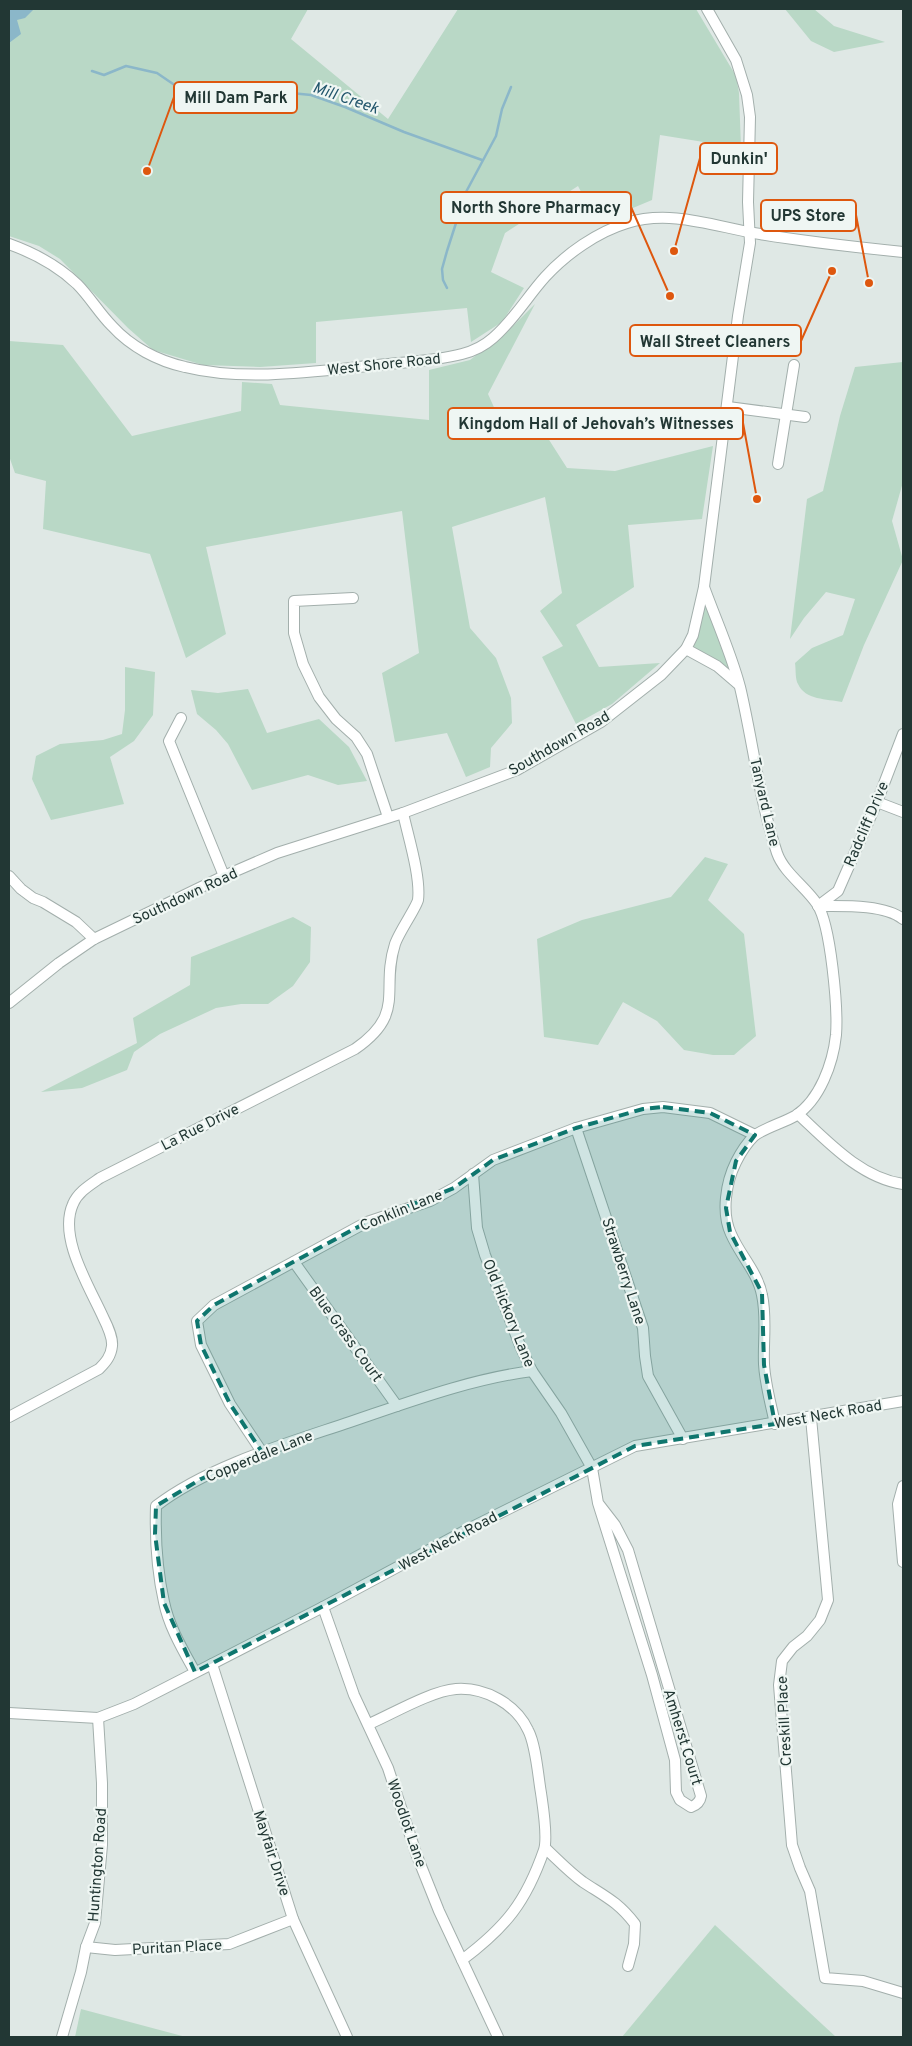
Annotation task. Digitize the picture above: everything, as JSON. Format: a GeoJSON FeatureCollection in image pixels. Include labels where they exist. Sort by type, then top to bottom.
{"type":"FeatureCollection","features":[{"type":"Feature","properties":{"kind":"street","name":"Southdown Road"},"geometry":{"type":"LineString","coordinates":[[9,1003],[59,963],[94,939],[224,876],[277,853],[403,813],[517,770],[594,726],[661,675],[686,649],[693,635],[704,587],[738,316],[750,250],[748,202],[750,117],[747,95],[736,60],[707,9]]}},
{"type":"Feature","properties":{"kind":"street","name":"West Shore Road"},"geometry":{"type":"LineString","coordinates":[[9,244],[42,258],[66,274],[80,287],[118,333],[151,355],[170,363],[193,369],[260,374],[329,370],[434,359],[472,351],[487,343],[500,332],[545,277],[565,258],[596,237],[627,223],[650,218],[671,218],[750,233],[903,252]]}},
{"type":"Feature","properties":{"kind":"street"},"geometry":{"type":"LineString","coordinates":[[778,464],[794,365]]}},
{"type":"Feature","properties":{"kind":"street"},"geometry":{"type":"LineString","coordinates":[[728,407],[805,417]]}},
{"type":"Feature","properties":{"kind":"street","name":"Tanyard Lane"},"geometry":{"type":"LineString","coordinates":[[704,587],[739,685],[764,810],[778,857],[785,868],[803,886],[818,906],[824,920],[836,1005],[836,1036],[828,1071],[816,1094],[798,1114]]}},
{"type":"Feature","properties":{"kind":"street"},"geometry":{"type":"LineString","coordinates":[[353,598],[294,601],[294,633],[303,664],[319,698],[336,719],[356,736],[368,754],[388,817]]}},
{"type":"Feature","properties":{"kind":"street"},"geometry":{"type":"LineString","coordinates":[[686,649],[717,666],[739,685]]}},
{"type":"Feature","properties":{"kind":"street"},"geometry":{"type":"LineString","coordinates":[[181,718],[168,741],[224,876]]}},
{"type":"Feature","properties":{"kind":"street","name":"Radcliff Drive"},"geometry":{"type":"LineString","coordinates":[[818,906],[838,891],[877,802],[903,734]]}},
{"type":"Feature","properties":{"kind":"street"},"geometry":{"type":"LineString","coordinates":[[877,802],[903,812]]}},
{"type":"Feature","properties":{"kind":"street","name":"La Rue Drive"},"geometry":{"type":"LineString","coordinates":[[9,1418],[99,1369],[108,1360],[112,1344],[108,1329],[71,1245],[68,1225],[73,1204],[82,1191],[100,1178],[355,1049],[372,1037],[384,1022],[389,1003],[395,944],[404,923],[418,901],[418,884],[403,813]]}},
{"type":"Feature","properties":{"kind":"street"},"geometry":{"type":"LineString","coordinates":[[9,876],[33,898],[76,922],[94,939]]}},
{"type":"Feature","properties":{"kind":"street"},"geometry":{"type":"LineString","coordinates":[[818,906],[867,908],[885,911],[903,919]]}},
{"type":"Feature","properties":{"kind":"street","name":"Conklin Lane"},"geometry":{"type":"LineString","coordinates":[[262,1452],[230,1404],[201,1345],[197,1321],[214,1306],[367,1222],[430,1201],[454,1188],[493,1160],[576,1128],[643,1109],[663,1106],[710,1113],[755,1135]]}},
{"type":"Feature","properties":{"kind":"street"},"geometry":{"type":"LineString","coordinates":[[775,1424],[764,1365],[765,1314],[762,1293],[730,1232],[726,1208],[728,1183],[736,1161],[755,1135],[798,1114],[825,1139],[874,1176],[888,1182],[903,1184]]}},
{"type":"Feature","properties":{"kind":"street","name":"Strawberry Lane"},"geometry":{"type":"LineString","coordinates":[[576,1128],[643,1328],[644,1356],[648,1376],[684,1439]]}},
{"type":"Feature","properties":{"kind":"street","name":"Old Hickory Lane"},"geometry":{"type":"LineString","coordinates":[[473,1174],[477,1228],[510,1320],[532,1371],[560,1413],[592,1468]]}},
{"type":"Feature","properties":{"kind":"street","name":"Blue Grass Court"},"geometry":{"type":"LineString","coordinates":[[294,1262],[397,1406]]}},
{"type":"Feature","properties":{"kind":"street","name":"Copperdale Lane"},"geometry":{"type":"LineString","coordinates":[[194,1672],[175,1635],[164,1603],[155,1534],[156,1506],[172,1494],[201,1479],[262,1452],[397,1406],[486,1379],[532,1371]]}},
{"type":"Feature","properties":{"kind":"street","name":"West Neck Road"},"geometry":{"type":"LineString","coordinates":[[9,1713],[98,1718],[134,1704],[323,1607],[470,1528],[635,1446],[903,1401]]}},
{"type":"Feature","properties":{"kind":"street","name":"Creskill Place"},"geometry":{"type":"LineString","coordinates":[[810,1418],[828,1600],[820,1620],[807,1636],[792,1647],[782,1662],[779,1684],[792,1845],[810,1890],[825,1978],[863,1981],[903,1993]]}},
{"type":"Feature","properties":{"kind":"street","name":"Amherst Court"},"geometry":{"type":"LineString","coordinates":[[592,1468],[598,1503],[652,1675],[675,1760],[676,1792],[680,1800],[691,1807],[699,1803],[701,1796],[628,1550],[615,1525],[598,1503]]}},
{"type":"Feature","properties":{"kind":"street"},"geometry":{"type":"LineString","coordinates":[[903,1486],[898,1504],[903,1562]]}},
{"type":"Feature","properties":{"kind":"street","name":"Woodlot Lane"},"geometry":{"type":"LineString","coordinates":[[323,1607],[354,1694],[388,1768],[417,1856],[435,1902],[498,2037]]}},
{"type":"Feature","properties":{"kind":"street","name":"Mayfair Drive"},"geometry":{"type":"LineString","coordinates":[[212,1664],[293,1919],[347,2037]]}},
{"type":"Feature","properties":{"kind":"street"},"geometry":{"type":"LineString","coordinates":[[368,1724],[438,1693],[456,1689],[477,1690],[499,1699],[514,1711],[529,1730],[544,1810],[545,1848],[524,1896],[509,1920],[490,1939],[462,1960]]}},
{"type":"Feature","properties":{"kind":"street","name":"Huntington Road"},"geometry":{"type":"LineString","coordinates":[[62,2037],[81,1972],[86,1947],[95,1923],[102,1844],[102,1783],[98,1718]]}},
{"type":"Feature","properties":{"kind":"street"},"geometry":{"type":"LineString","coordinates":[[545,1848],[583,1881],[622,1907],[635,1924],[634,1944],[628,1966]]}},
{"type":"Feature","properties":{"kind":"street","name":"Puritan Place"},"geometry":{"type":"LineString","coordinates":[[86,1947],[115,1950],[230,1944],[293,1919]]}},
{"type":"Feature","properties":{"kind":"highlighted area"},"geometry":{"type":"Polygon","coordinates":[[[663,1107],[710,1113],[755,1135],[736,1161],[726,1208],[730,1232],[762,1293],[764,1365],[775,1424],[635,1446],[195,1672],[164,1603],[155,1534],[156,1506],[201,1479],[262,1452],[230,1404],[201,1345],[197,1321],[214,1305],[367,1222],[454,1188],[493,1160],[576,1128],[643,1109],[663,1107]]]}},
{"type":"Feature","properties":{"kind":"green space"},"geometry":{"type":"Polygon","coordinates":[[[9,9],[308,9],[291,39],[388,119],[458,9],[696,9],[736,76],[739,93],[741,148],[660,135],[652,200],[597,223],[578,186],[505,233],[491,272],[524,288],[502,322],[471,342],[467,308],[316,322],[316,363],[260,367],[203,365],[153,350],[128,328],[60,259],[39,246],[9,236],[9,9]]]}},
{"type":"Feature","properties":{"kind":"green space"},"geometry":{"type":"Polygon","coordinates":[[[785,9],[814,9],[834,26],[885,42],[834,52],[811,41],[785,9]]]}},
{"type":"Feature","properties":{"kind":"green space"},"geometry":{"type":"Polygon","coordinates":[[[535,304],[488,394],[506,434],[544,432],[567,468],[615,471],[713,446],[702,519],[628,525],[634,587],[576,625],[599,667],[660,663],[612,704],[576,724],[542,657],[563,646],[540,611],[562,593],[545,497],[452,527],[470,628],[496,658],[511,698],[512,723],[491,748],[490,767],[466,777],[447,733],[395,742],[382,673],[419,653],[402,511],[206,547],[226,634],[186,658],[150,554],[43,529],[46,481],[15,473],[9,456],[9,341],[63,345],[132,436],[241,411],[242,382],[272,384],[280,405],[429,420],[429,370],[470,360],[509,330],[535,304]]]}},
{"type":"Feature","properties":{"kind":"green space"},"geometry":{"type":"Polygon","coordinates":[[[903,362],[903,482],[892,521],[903,560],[864,645],[842,702],[817,698],[801,689],[796,679],[795,663],[812,648],[843,635],[855,599],[826,592],[804,618],[790,639],[807,499],[823,491],[840,416],[855,367],[903,362]]]}},
{"type":"Feature","properties":{"kind":"green space"},"geometry":{"type":"Polygon","coordinates":[[[705,596],[734,676],[691,647],[705,596]]]}},
{"type":"Feature","properties":{"kind":"green space"},"geometry":{"type":"Polygon","coordinates":[[[125,667],[155,672],[153,715],[134,741],[110,757],[124,804],[51,820],[32,779],[36,756],[60,744],[103,740],[122,734],[125,710],[125,667]]]}},
{"type":"Feature","properties":{"kind":"green space"},"geometry":{"type":"Polygon","coordinates":[[[248,689],[267,733],[319,719],[349,747],[367,781],[338,785],[308,775],[252,790],[228,744],[216,730],[197,714],[191,690],[218,693],[248,689]]]}},
{"type":"Feature","properties":{"kind":"green space"},"geometry":{"type":"Polygon","coordinates":[[[705,857],[728,864],[708,900],[744,934],[756,1036],[734,1055],[713,1055],[684,1050],[657,1021],[623,1002],[598,1045],[544,1037],[537,939],[582,920],[671,897],[705,857]]]}},
{"type":"Feature","properties":{"kind":"green space"},"geometry":{"type":"Polygon","coordinates":[[[293,917],[311,927],[310,962],[293,986],[268,1004],[241,1004],[216,1008],[160,1034],[134,1052],[127,1070],[82,1088],[41,1092],[137,1043],[133,1018],[190,985],[191,957],[293,917]]]}},
{"type":"Feature","properties":{"kind":"green space"},"geometry":{"type":"Polygon","coordinates":[[[715,1925],[836,2037],[622,2037],[715,1925]]]}},
{"type":"Feature","properties":{"kind":"green space"},"geometry":{"type":"Polygon","coordinates":[[[81,2009],[186,2037],[75,2037],[81,2009]]]}},
{"type":"Feature","properties":{"kind":"water"},"geometry":{"type":"Polygon","coordinates":[[[9,9],[34,9],[25,18],[17,20],[21,34],[9,43],[9,9]]]}},
{"type":"Feature","properties":{"kind":"waterway","name":"Mill Creek"},"geometry":{"type":"LineString","coordinates":[[92,71],[104,75],[126,66],[157,73],[195,99],[210,99],[235,83],[263,83],[291,93],[311,95],[404,132],[482,160]]}},
{"type":"Feature","properties":{"kind":"waterway","name":"Mill Creek"},"geometry":{"type":"LineString","coordinates":[[447,288],[443,280],[442,269],[447,251],[466,192],[496,136],[502,109],[511,87]]}},
{"type":"Feature","properties":{"kind":"place","name":"Mill Dam Park"},"geometry":{"type":"Point","coordinates":[147,171]}},
{"type":"Feature","properties":{"kind":"place","name":"Dunkin'"},"geometry":{"type":"Point","coordinates":[674,251]}},
{"type":"Feature","properties":{"kind":"place","name":"Wall Street Cleaners"},"geometry":{"type":"Point","coordinates":[832,271]}},
{"type":"Feature","properties":{"kind":"place","name":"UPS Store"},"geometry":{"type":"Point","coordinates":[869,283]}},
{"type":"Feature","properties":{"kind":"place","name":"North Shore Pharmacy"},"geometry":{"type":"Point","coordinates":[670,296]}},
{"type":"Feature","properties":{"kind":"place","name":"Kingdom Hall of Jehovah’s Witnesses"},"geometry":{"type":"Point","coordinates":[757,499]}}]}
